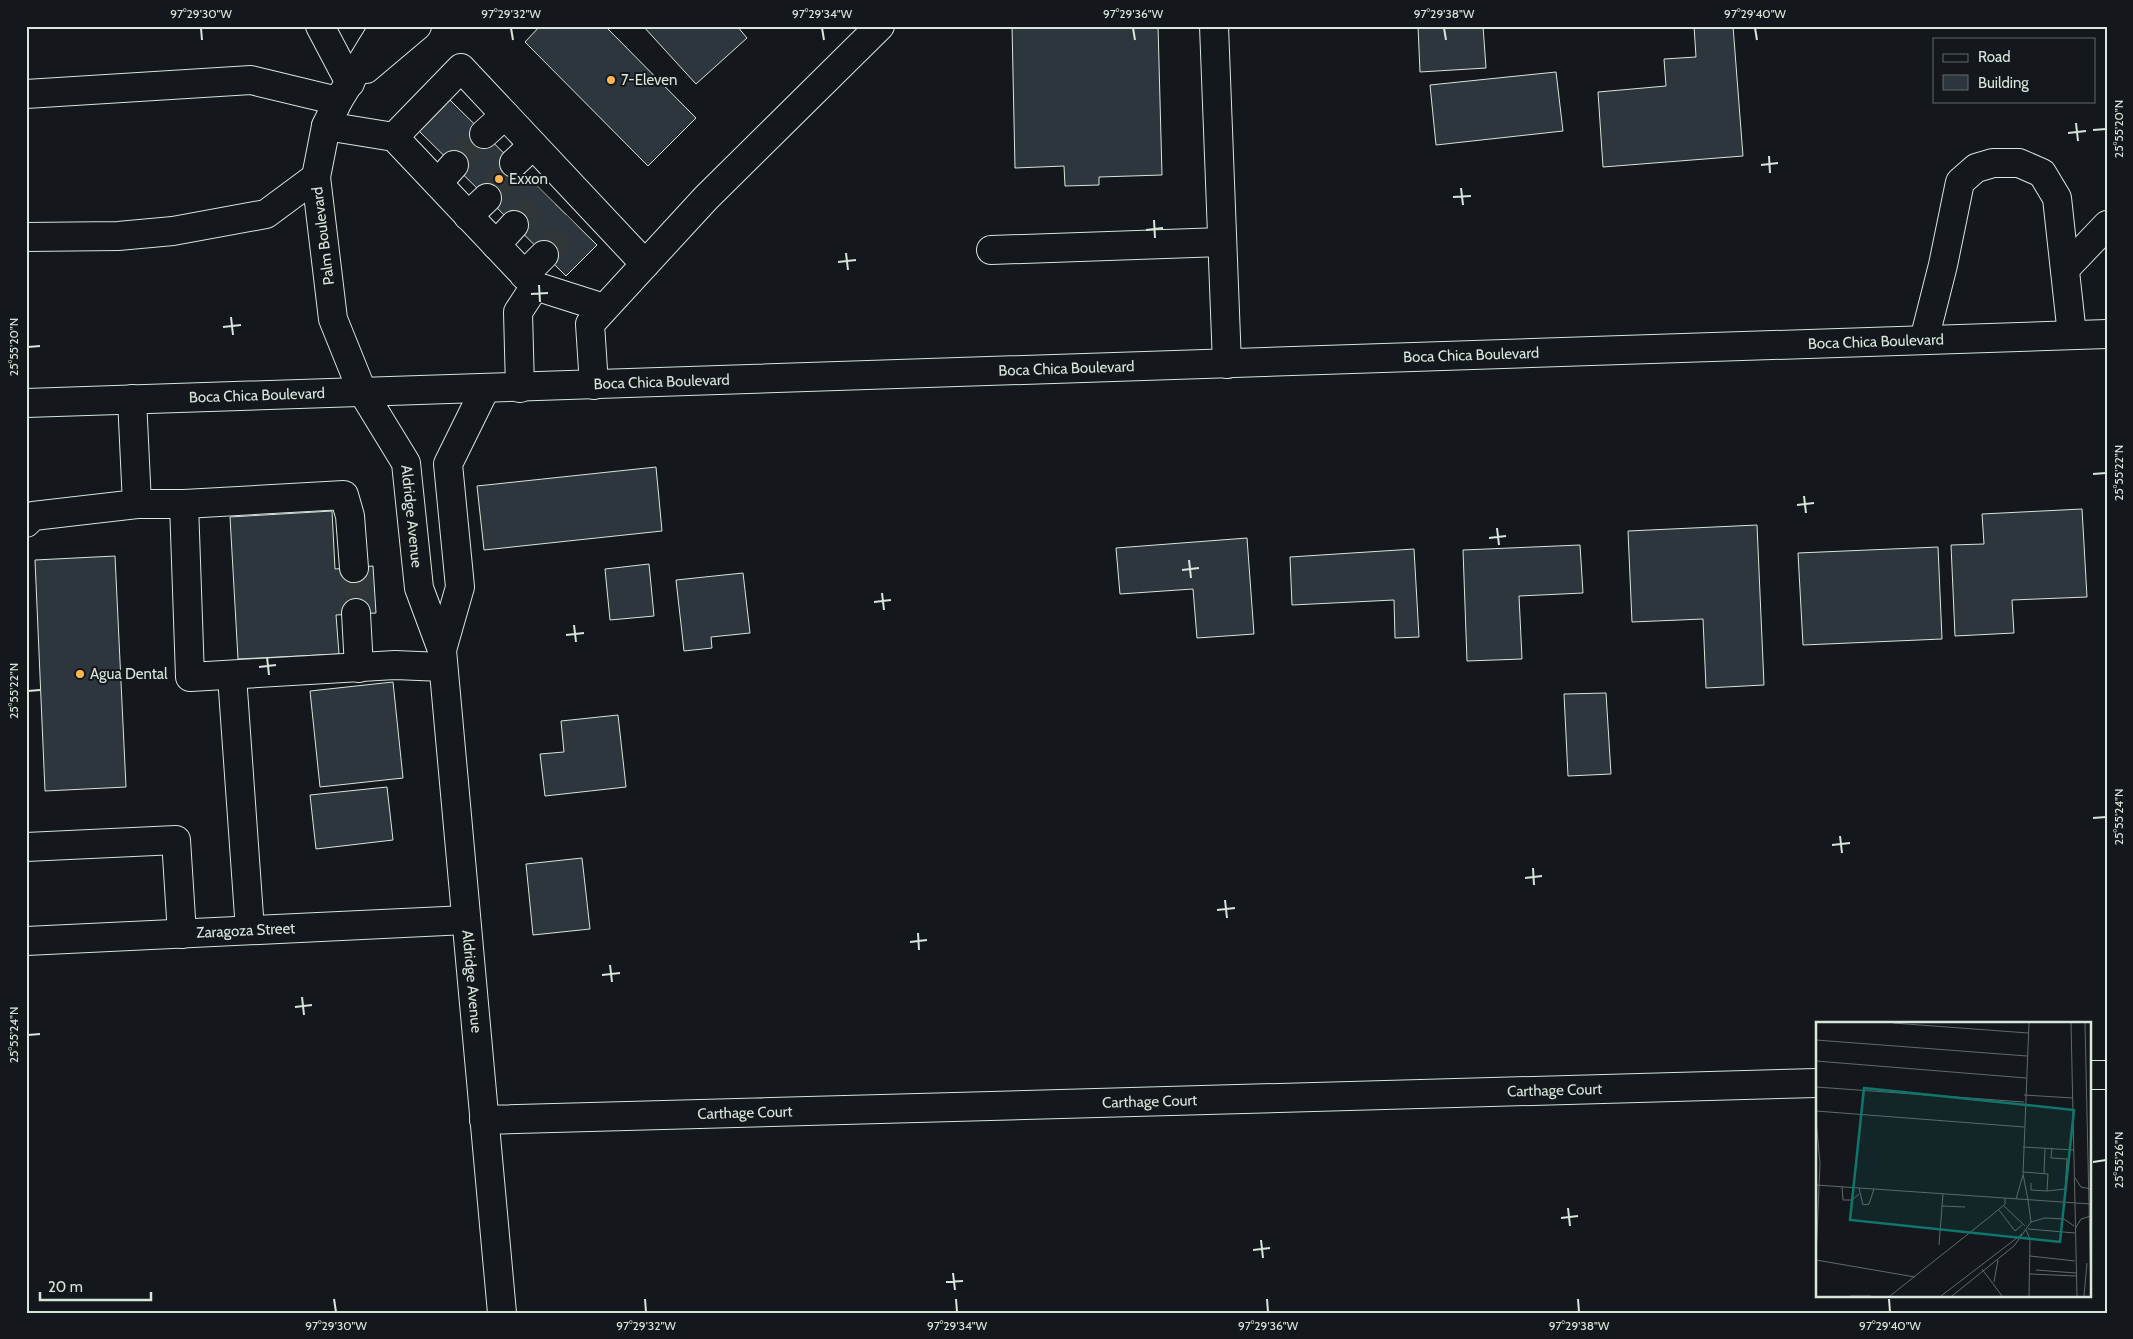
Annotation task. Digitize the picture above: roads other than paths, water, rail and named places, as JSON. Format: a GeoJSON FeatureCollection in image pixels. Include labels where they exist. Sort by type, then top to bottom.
{"type":"FeatureCollection","features":[{"type":"Feature","properties":{"kind":"street"},"geometry":{"type":"LineString","coordinates":[[26,94],[251,80],[344,92],[320,26]]}},
{"type":"Feature","properties":{"kind":"street","name":"Palm Boulevard"},"geometry":{"type":"LineString","coordinates":[[362,391],[333,320],[316,177],[326,126],[384,26]]}},
{"type":"Feature","properties":{"kind":"street","name":"Palm Boulevard"},"geometry":{"type":"LineString","coordinates":[[344,92],[416,26]]}},
{"type":"Feature","properties":{"kind":"street"},"geometry":{"type":"LineString","coordinates":[[594,385],[590,324],[706,198],[880,26]]}},
{"type":"Feature","properties":{"kind":"street"},"geometry":{"type":"LineString","coordinates":[[1214,26],[1227,364]]}},
{"type":"Feature","properties":{"kind":"street"},"geometry":{"type":"LineString","coordinates":[[394,137],[461,68],[505,115],[524,154],[584,217],[645,264]]}},
{"type":"Feature","properties":{"kind":"street"},"geometry":{"type":"LineString","coordinates":[[484,134],[505,115]]}},
{"type":"Feature","properties":{"kind":"street"},"geometry":{"type":"LineString","coordinates":[[326,126],[394,137],[446,174],[478,207],[496,245],[529,281],[604,308]]}},
{"type":"Feature","properties":{"kind":"street"},"geometry":{"type":"LineString","coordinates":[[1924,340],[1943,265],[1960,182],[1976,168],[1993,164],[2019,163],[2042,173],[2057,198],[2072,335]]}},
{"type":"Feature","properties":{"kind":"street"},"geometry":{"type":"LineString","coordinates":[[26,237],[118,236],[174,231],[266,214],[316,177]]}},
{"type":"Feature","properties":{"kind":"street"},"geometry":{"type":"LineString","coordinates":[[496,245],[514,226]]}},
{"type":"Feature","properties":{"kind":"street"},"geometry":{"type":"LineString","coordinates":[[2065,269],[2107,226]]}},
{"type":"Feature","properties":{"kind":"street"},"geometry":{"type":"LineString","coordinates":[[991,250],[1222,242]]}},
{"type":"Feature","properties":{"kind":"street"},"geometry":{"type":"LineString","coordinates":[[520,388],[518,312],[529,281],[544,255]]}},
{"type":"Feature","properties":{"kind":"street","name":"Boca Chica Boulevard"},"geometry":{"type":"LineString","coordinates":[[26,403],[2107,334]]}},
{"type":"Feature","properties":{"kind":"street","name":"Aldridge Avenue"},"geometry":{"type":"LineString","coordinates":[[442,659],[460,587],[448,464],[485,389]]}},
{"type":"Feature","properties":{"kind":"street","name":"Aldridge Avenue"},"geometry":{"type":"LineString","coordinates":[[362,391],[406,463],[419,588],[442,659],[502,1313]]}},
{"type":"Feature","properties":{"kind":"street"},"geometry":{"type":"LineString","coordinates":[[132,399],[137,504]]}},
{"type":"Feature","properties":{"kind":"street"},"geometry":{"type":"LineString","coordinates":[[26,523],[33,516],[137,504],[184,504],[344,495],[350,516],[354,568]]}},
{"type":"Feature","properties":{"kind":"street"},"geometry":{"type":"LineString","coordinates":[[184,504],[190,677],[359,668],[442,659]]}},
{"type":"Feature","properties":{"kind":"street"},"geometry":{"type":"LineString","coordinates":[[356,613],[359,668]]}},
{"type":"Feature","properties":{"kind":"street"},"geometry":{"type":"LineString","coordinates":[[232,676],[250,930]]}},
{"type":"Feature","properties":{"kind":"street"},"geometry":{"type":"LineString","coordinates":[[26,847],[176,840],[182,934]]}},
{"type":"Feature","properties":{"kind":"street","name":"Zaragoza Street"},"geometry":{"type":"LineString","coordinates":[[26,941],[466,920]]}},
{"type":"Feature","properties":{"kind":"street"},"geometry":{"type":"LineString","coordinates":[[2090,1075],[2107,1074]]}},
{"type":"Feature","properties":{"kind":"street","name":"Carthage Court"},"geometry":{"type":"LineString","coordinates":[[484,1120],[1816,1083]]}},
{"type":"Feature","properties":{"kind":"tunnel"},"geometry":{"type":"LineString","coordinates":[[454,165],[484,134]]}},
{"type":"Feature","properties":{"kind":"tunnel"},"geometry":{"type":"LineString","coordinates":[[487,198],[514,163]]}},
{"type":"Feature","properties":{"kind":"tunnel"},"geometry":{"type":"LineString","coordinates":[[514,225],[545,194]]}},
{"type":"Feature","properties":{"kind":"tunnel"},"geometry":{"type":"LineString","coordinates":[[544,255],[576,225]]}},
{"type":"Feature","properties":{"kind":"tunnel"},"geometry":{"type":"LineString","coordinates":[[354,568],[356,613]]}},
{"type":"Feature","properties":{"kind":"place","name":"7-Eleven"},"geometry":{"type":"Point","coordinates":[611,80]}},
{"type":"Feature","properties":{"kind":"place","name":"Exxon"},"geometry":{"type":"Point","coordinates":[499,179]}},
{"type":"Feature","properties":{"kind":"place","name":"Agua Dental"},"geometry":{"type":"Point","coordinates":[80,674]}}]}
